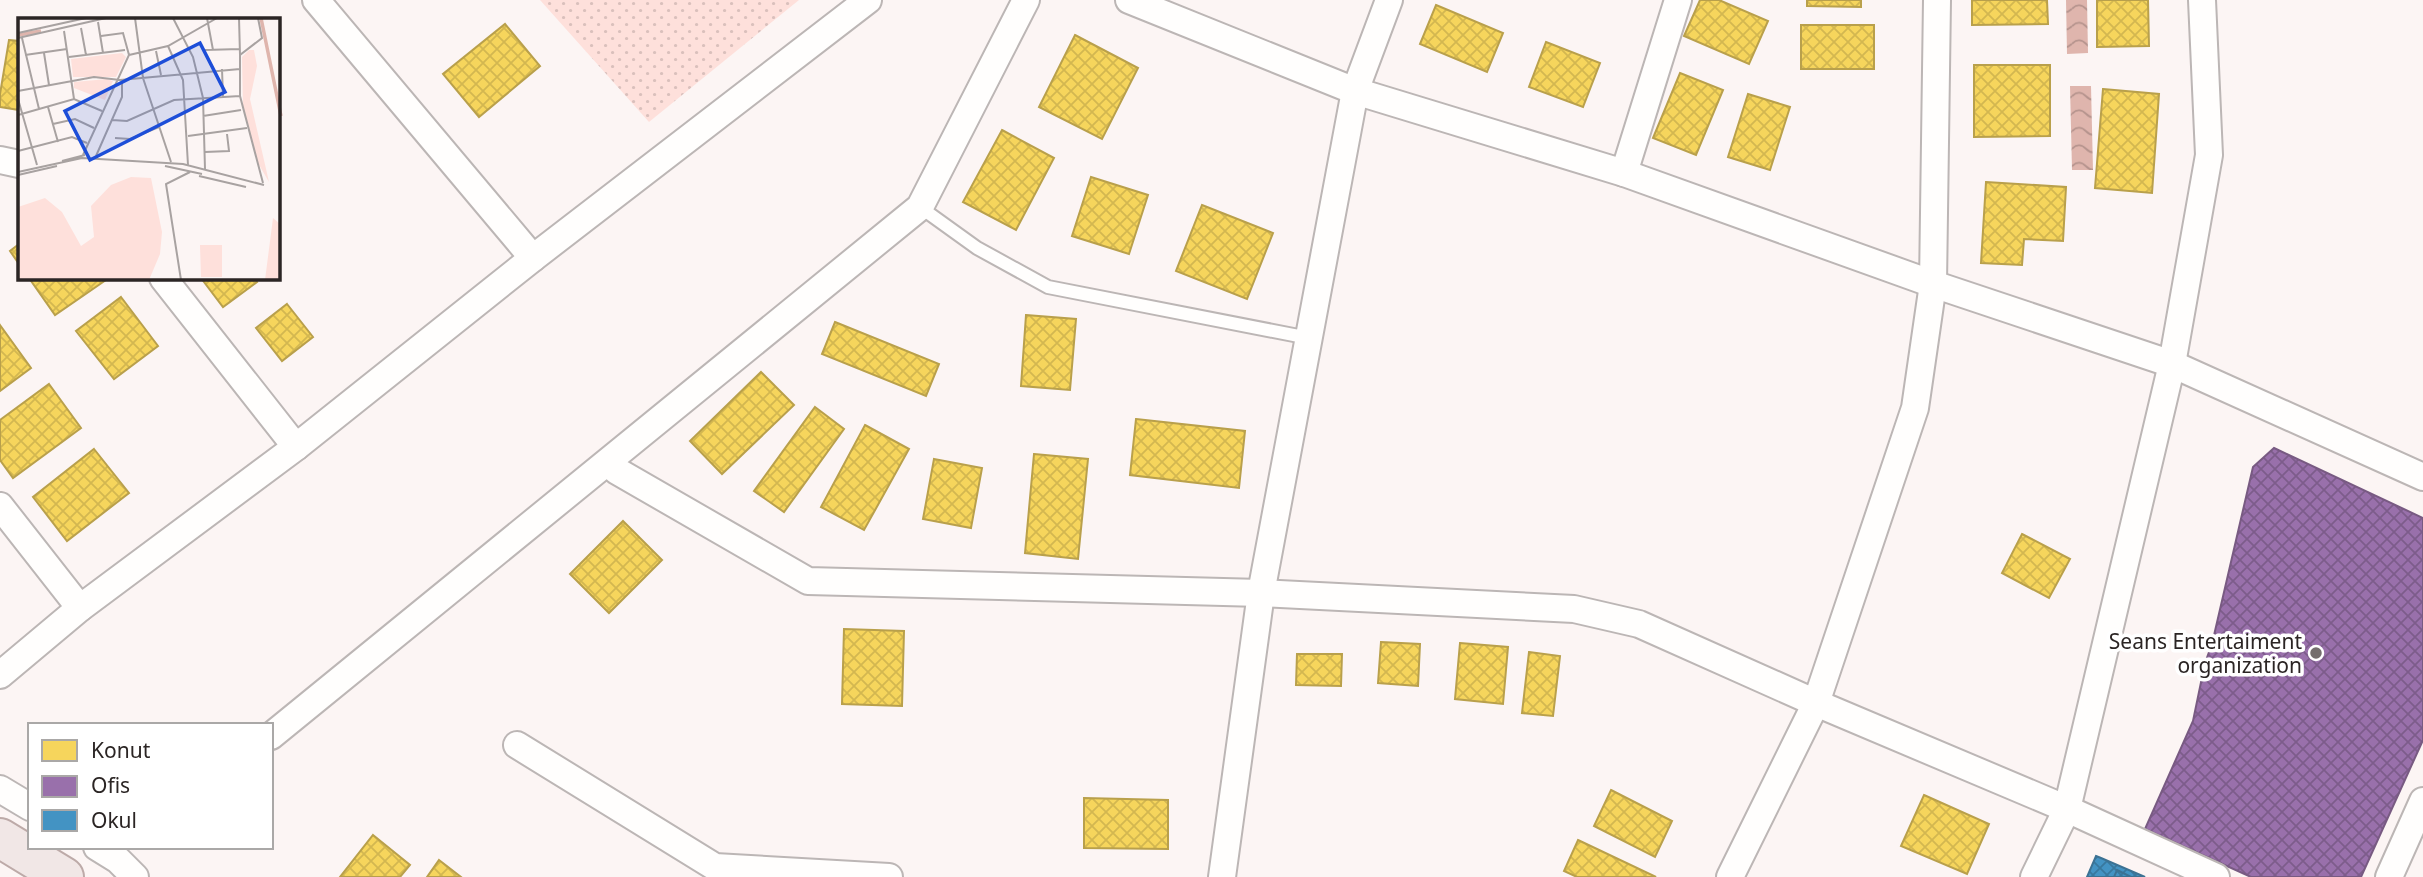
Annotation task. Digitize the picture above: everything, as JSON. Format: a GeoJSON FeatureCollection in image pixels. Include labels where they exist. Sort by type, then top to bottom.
{"type":"FeatureCollection","features":[{"type":"Feature","properties":{"kind":"main road"},"geometry":{"type":"LineString","coordinates":[[0,838],[64,877]]}},
{"type":"Feature","properties":{"kind":"street"},"geometry":{"type":"LineString","coordinates":[[316,0],[533,258]]}},
{"type":"Feature","properties":{"kind":"street"},"geometry":{"type":"LineString","coordinates":[[0,675],[80,608],[296,447],[533,258],[868,0]]}},
{"type":"Feature","properties":{"kind":"street"},"geometry":{"type":"LineString","coordinates":[[273,734],[920,207],[1026,0]]}},
{"type":"Feature","properties":{"kind":"street"},"geometry":{"type":"LineString","coordinates":[[1129,0],[1355,91],[1624,173],[1933,284],[2172,365],[2423,477]]}},
{"type":"Feature","properties":{"kind":"street"},"geometry":{"type":"LineString","coordinates":[[1222,877],[1261,593],[1355,91],[1389,0]]}},
{"type":"Feature","properties":{"kind":"street"},"geometry":{"type":"LineString","coordinates":[[1624,173],[1678,0]]}},
{"type":"Feature","properties":{"kind":"street"},"geometry":{"type":"LineString","coordinates":[[1730,877],[1815,703],[1915,408],[1933,284],[1937,0]]}},
{"type":"Feature","properties":{"kind":"street"},"geometry":{"type":"LineString","coordinates":[[2034,877],[2067,809],[2172,365],[2209,155],[2202,0]]}},
{"type":"Feature","properties":{"kind":"street"},"geometry":{"type":"LineString","coordinates":[[0,160],[18,164]]}},
{"type":"Feature","properties":{"kind":"street"},"geometry":{"type":"LineString","coordinates":[[165,280],[296,447]]}},
{"type":"Feature","properties":{"kind":"street"},"geometry":{"type":"LineString","coordinates":[[608,463],[617,471],[808,581],[1261,593],[1574,609],[1639,624],[1815,703],[2067,809],[2216,877]]}},
{"type":"Feature","properties":{"kind":"street"},"geometry":{"type":"LineString","coordinates":[[0,506],[80,608]]}},
{"type":"Feature","properties":{"kind":"street"},"geometry":{"type":"LineString","coordinates":[[516,745],[714,872],[889,877]]}},
{"type":"Feature","properties":{"kind":"street"},"geometry":{"type":"LineString","coordinates":[[0,789],[28,806]]}},
{"type":"Feature","properties":{"kind":"street"},"geometry":{"type":"LineString","coordinates":[[2389,877],[2423,801]]}},
{"type":"Feature","properties":{"kind":"lane"},"geometry":{"type":"LineString","coordinates":[[920,207],[977,248],[1048,287],[1309,338]]}},
{"type":"Feature","properties":{"kind":"shaded area"},"geometry":{"type":"Polygon","coordinates":[[[540,0],[799,0],[649,122],[540,0]]]}},
{"type":"Feature","properties":{"kind":"water"},"geometry":{"type":"Polygon","coordinates":[[[2066,0],[2087,0],[2088,53],[2067,54],[2066,0]]]}},
{"type":"Feature","properties":{"kind":"water"},"geometry":{"type":"Polygon","coordinates":[[[2070,86],[2091,86],[2093,170],[2072,170],[2070,86]]]}},
{"type":"Feature","properties":{"kind":"building: Konut"},"geometry":{"type":"Polygon","coordinates":[[[1700,0],[1719,0],[1768,21],[1749,64],[1684,36],[1700,0]]]}},
{"type":"Feature","properties":{"kind":"building: Konut"},"geometry":{"type":"Polygon","coordinates":[[[1807,0],[1861,0],[1861,7],[1807,6],[1807,0]]]}},
{"type":"Feature","properties":{"kind":"building: Konut"},"geometry":{"type":"Polygon","coordinates":[[[1972,0],[2047,0],[2048,24],[1972,25],[1972,0]]]}},
{"type":"Feature","properties":{"kind":"building: Konut"},"geometry":{"type":"Polygon","coordinates":[[[2097,0],[2148,0],[2149,46],[2097,47],[2097,0]]]}},
{"type":"Feature","properties":{"kind":"building: Konut"},"geometry":{"type":"Polygon","coordinates":[[[1436,5],[1503,33],[1487,72],[1420,44],[1436,5]]]}},
{"type":"Feature","properties":{"kind":"building: Konut"},"geometry":{"type":"Polygon","coordinates":[[[505,24],[540,66],[479,117],[443,74],[505,24]]]}},
{"type":"Feature","properties":{"kind":"building: Konut"},"geometry":{"type":"Polygon","coordinates":[[[1801,25],[1874,25],[1874,69],[1801,69],[1801,25]]]}},
{"type":"Feature","properties":{"kind":"building: Konut"},"geometry":{"type":"Polygon","coordinates":[[[1075,35],[1138,68],[1102,139],[1039,107],[1075,35]]]}},
{"type":"Feature","properties":{"kind":"building: Konut"},"geometry":{"type":"Polygon","coordinates":[[[9,40],[18,41],[18,110],[0,107],[9,40]]]}},
{"type":"Feature","properties":{"kind":"building: Konut"},"geometry":{"type":"Polygon","coordinates":[[[1546,42],[1600,63],[1583,107],[1529,87],[1546,42]]]}},
{"type":"Feature","properties":{"kind":"building: Konut"},"geometry":{"type":"Polygon","coordinates":[[[1974,65],[2050,65],[2050,136],[1974,137],[1974,65]]]}},
{"type":"Feature","properties":{"kind":"building: Konut"},"geometry":{"type":"Polygon","coordinates":[[[1680,73],[1723,90],[1696,155],[1653,138],[1680,73]]]}},
{"type":"Feature","properties":{"kind":"building: Konut"},"geometry":{"type":"Polygon","coordinates":[[[2103,89],[2159,94],[2152,193],[2095,188],[2103,89]]]}},
{"type":"Feature","properties":{"kind":"building: Konut"},"geometry":{"type":"Polygon","coordinates":[[[1748,94],[1790,107],[1770,170],[1728,157],[1748,94]]]}},
{"type":"Feature","properties":{"kind":"building: Konut"},"geometry":{"type":"Polygon","coordinates":[[[1002,130],[1054,158],[1016,230],[963,202],[1002,130]]]}},
{"type":"Feature","properties":{"kind":"building: Konut"},"geometry":{"type":"Polygon","coordinates":[[[1091,177],[1148,195],[1129,254],[1072,236],[1091,177]]]}},
{"type":"Feature","properties":{"kind":"building: Konut"},"geometry":{"type":"Polygon","coordinates":[[[1986,182],[2066,187],[2063,241],[2024,239],[2022,265],[1981,263],[1986,182]]]}},
{"type":"Feature","properties":{"kind":"building: Konut"},"geometry":{"type":"Polygon","coordinates":[[[1202,205],[1273,233],[1247,299],[1176,271],[1202,205]]]}},
{"type":"Feature","properties":{"kind":"building: Konut"},"geometry":{"type":"Polygon","coordinates":[[[18,245],[18,263],[10,251],[18,245]]]}},
{"type":"Feature","properties":{"kind":"building: Konut"},"geometry":{"type":"Polygon","coordinates":[[[30,280],[106,280],[55,315],[30,280]]]}},
{"type":"Feature","properties":{"kind":"building: Konut"},"geometry":{"type":"Polygon","coordinates":[[[203,280],[256,280],[257,282],[223,307],[203,280]]]}},
{"type":"Feature","properties":{"kind":"building: Konut"},"geometry":{"type":"Polygon","coordinates":[[[121,297],[158,346],[114,379],[76,331],[121,297]]]}},
{"type":"Feature","properties":{"kind":"building: Konut"},"geometry":{"type":"Polygon","coordinates":[[[287,304],[313,337],[282,361],[256,328],[287,304]]]}},
{"type":"Feature","properties":{"kind":"building: Konut"},"geometry":{"type":"Polygon","coordinates":[[[1026,315],[1076,319],[1070,390],[1021,386],[1026,315]]]}},
{"type":"Feature","properties":{"kind":"building: Konut"},"geometry":{"type":"Polygon","coordinates":[[[835,322],[939,364],[926,396],[822,354],[835,322]]]}},
{"type":"Feature","properties":{"kind":"building: Konut"},"geometry":{"type":"Polygon","coordinates":[[[0,325],[31,368],[0,391],[0,325]]]}},
{"type":"Feature","properties":{"kind":"building: Konut"},"geometry":{"type":"Polygon","coordinates":[[[761,372],[794,405],[722,474],[690,441],[761,372]]]}},
{"type":"Feature","properties":{"kind":"building: Konut"},"geometry":{"type":"Polygon","coordinates":[[[49,384],[81,428],[13,478],[0,460],[0,420],[49,384]]]}},
{"type":"Feature","properties":{"kind":"building: Konut"},"geometry":{"type":"Polygon","coordinates":[[[815,407],[844,429],[784,512],[754,491],[815,407]]]}},
{"type":"Feature","properties":{"kind":"building: Konut"},"geometry":{"type":"Polygon","coordinates":[[[1136,419],[1245,431],[1239,488],[1130,475],[1136,419]]]}},
{"type":"Feature","properties":{"kind":"building: Konut"},"geometry":{"type":"Polygon","coordinates":[[[865,425],[909,449],[864,530],[821,507],[865,425]]]}},
{"type":"Feature","properties":{"kind":"building: Konut"},"geometry":{"type":"Polygon","coordinates":[[[94,449],[129,493],[67,541],[33,497],[94,449]]]}},
{"type":"Feature","properties":{"kind":"building: Konut"},"geometry":{"type":"Polygon","coordinates":[[[1034,454],[1088,459],[1078,559],[1025,553],[1034,454]]]}},
{"type":"Feature","properties":{"kind":"building: Konut"},"geometry":{"type":"Polygon","coordinates":[[[934,459],[982,468],[971,528],[923,519],[934,459]]]}},
{"type":"Feature","properties":{"kind":"building: Konut"},"geometry":{"type":"Polygon","coordinates":[[[2278,459],[2370,505],[2351,543],[2259,497],[2278,459]]]}},
{"type":"Feature","properties":{"kind":"building: Konut"},"geometry":{"type":"Polygon","coordinates":[[[623,521],[662,560],[609,613],[570,574],[623,521]]]}},
{"type":"Feature","properties":{"kind":"building: Konut"},"geometry":{"type":"Polygon","coordinates":[[[2265,522],[2352,563],[2337,595],[2250,555],[2265,522]]]}},
{"type":"Feature","properties":{"kind":"building: Konut"},"geometry":{"type":"Polygon","coordinates":[[[2022,534],[2070,559],[2049,598],[2002,573],[2022,534]]]}},
{"type":"Feature","properties":{"kind":"building: Konut"},"geometry":{"type":"Polygon","coordinates":[[[2374,581],[2423,604],[2423,644],[2359,614],[2374,581]]]}},
{"type":"Feature","properties":{"kind":"building: Konut"},"geometry":{"type":"Polygon","coordinates":[[[2251,585],[2328,619],[2310,659],[2233,626],[2251,585]]]}},
{"type":"Feature","properties":{"kind":"building: Konut"},"geometry":{"type":"Polygon","coordinates":[[[844,629],[904,631],[902,706],[842,704],[844,629]]]}},
{"type":"Feature","properties":{"kind":"building: Konut"},"geometry":{"type":"Polygon","coordinates":[[[2363,636],[2423,663],[2423,710],[2420,716],[2343,679],[2363,636]]]}},
{"type":"Feature","properties":{"kind":"building: Konut"},"geometry":{"type":"Polygon","coordinates":[[[1381,642],[1420,644],[1418,686],[1378,683],[1381,642]]]}},
{"type":"Feature","properties":{"kind":"building: Konut"},"geometry":{"type":"Polygon","coordinates":[[[1460,643],[1508,647],[1503,704],[1455,699],[1460,643]]]}},
{"type":"Feature","properties":{"kind":"building: Konut"},"geometry":{"type":"Polygon","coordinates":[[[1529,652],[1560,656],[1553,716],[1522,713],[1529,652]]]}},
{"type":"Feature","properties":{"kind":"building: Konut"},"geometry":{"type":"Polygon","coordinates":[[[1297,654],[1342,654],[1341,686],[1296,685],[1297,654]]]}},
{"type":"Feature","properties":{"kind":"building: Konut"},"geometry":{"type":"Polygon","coordinates":[[[2238,696],[2294,718],[2247,829],[2179,800],[2217,710],[2230,715],[2238,696]]]}},
{"type":"Feature","properties":{"kind":"building: Konut"},"geometry":{"type":"Polygon","coordinates":[[[2328,734],[2392,760],[2346,872],[2282,845],[2328,734]]]}},
{"type":"Feature","properties":{"kind":"building: Konut"},"geometry":{"type":"Polygon","coordinates":[[[1611,790],[1672,821],[1655,857],[1594,826],[1611,790]]]}},
{"type":"Feature","properties":{"kind":"building: Konut"},"geometry":{"type":"Polygon","coordinates":[[[1924,795],[1989,824],[1967,874],[1901,846],[1924,795]]]}},
{"type":"Feature","properties":{"kind":"building: Konut"},"geometry":{"type":"Polygon","coordinates":[[[1084,798],[1168,800],[1168,849],[1084,848],[1084,798]]]}},
{"type":"Feature","properties":{"kind":"building: Konut"},"geometry":{"type":"Polygon","coordinates":[[[373,835],[410,865],[400,877],[340,877],[373,835]]]}},
{"type":"Feature","properties":{"kind":"building: Konut"},"geometry":{"type":"Polygon","coordinates":[[[1578,840],[1656,877],[1577,877],[1564,871],[1578,840]]]}},
{"type":"Feature","properties":{"kind":"building: Konut"},"geometry":{"type":"Polygon","coordinates":[[[439,860],[461,877],[427,877],[439,860]]]}},
{"type":"Feature","properties":{"kind":"building: Ofis","name":"Seans Entertaiment organization"},"geometry":{"type":"Polygon","coordinates":[[[2274,448],[2423,518],[2423,740],[2361,877],[2251,877],[2145,829],[2193,721],[2253,467],[2274,448]]]}},
{"type":"Feature","properties":{"kind":"building: Okul"},"geometry":{"type":"Polygon","coordinates":[[[2096,856],[2101,858],[2145,877],[2087,877],[2096,856]]]}},
{"type":"Feature","properties":{"kind":"building: Okul"},"geometry":{"type":"Polygon","coordinates":[[[2117,870],[2131,877],[2114,877],[2117,870]]]}},
{"type":"Feature","properties":{"kind":"place","name":"Seans Entertaiment organization"},"geometry":{"type":"Point","coordinates":[2316,653]}}]}
